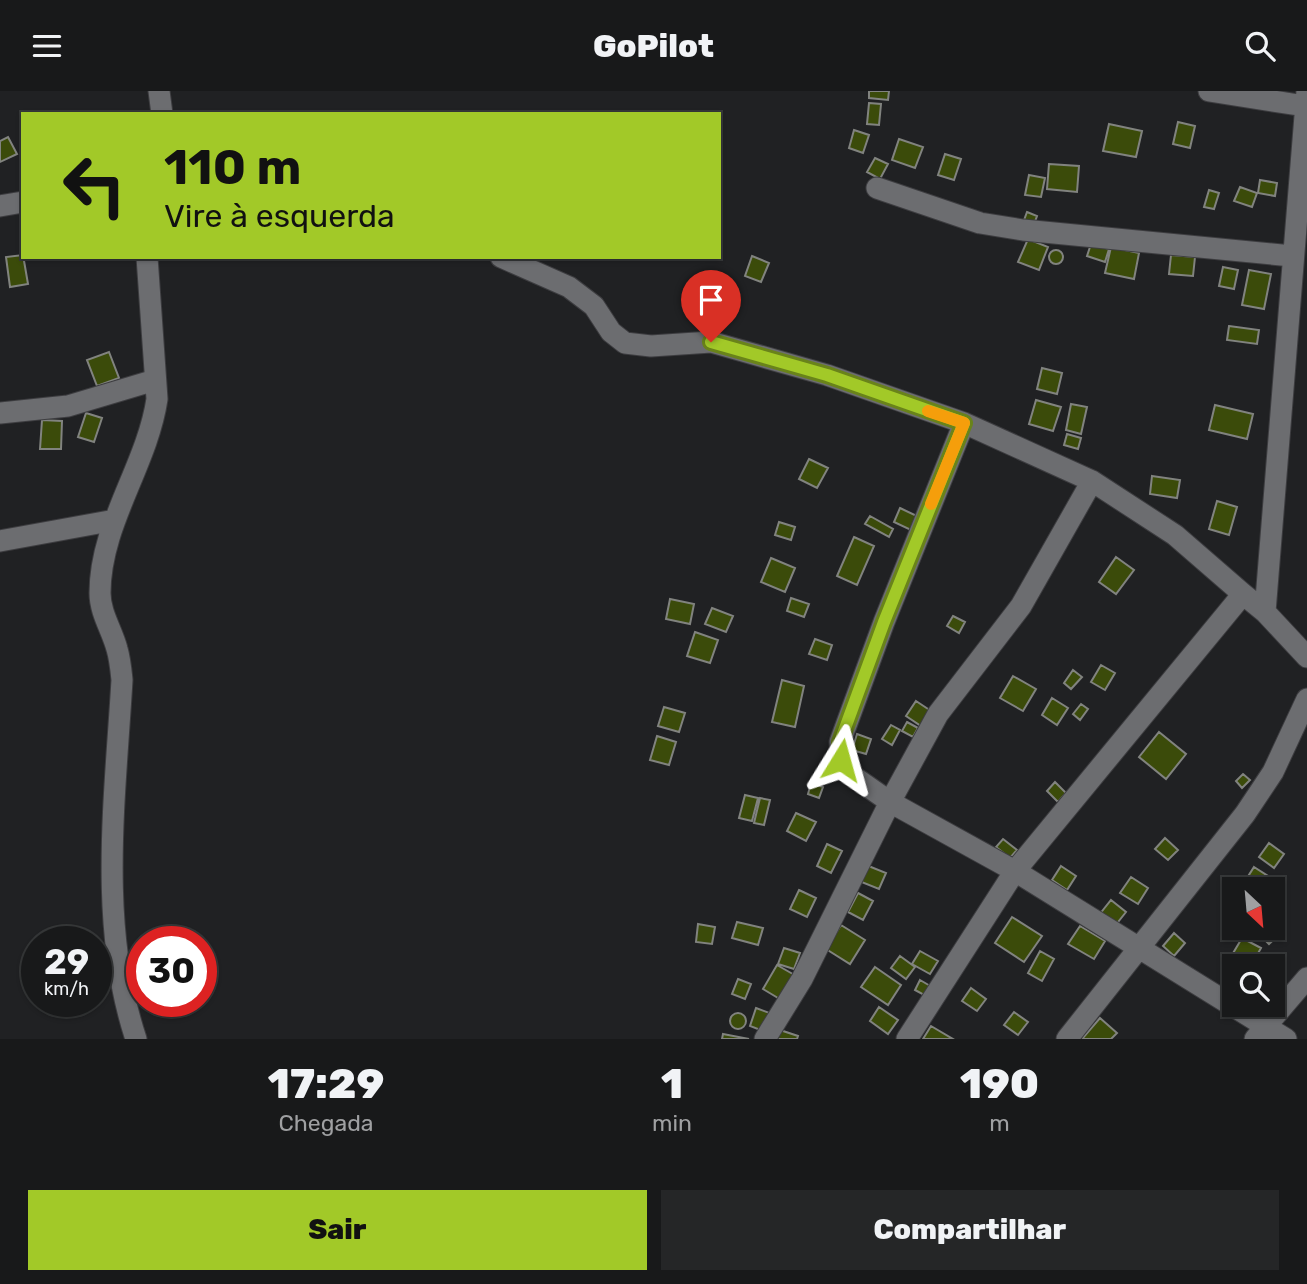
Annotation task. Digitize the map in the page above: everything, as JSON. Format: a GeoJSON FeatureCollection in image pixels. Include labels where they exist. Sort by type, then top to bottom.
{"type":"FeatureCollection","features":[{"type":"Feature","properties":{"kind":"street"},"geometry":{"type":"LineString","coordinates":[[1209,91],[1306,99],[1265,612]]}},
{"type":"Feature","properties":{"kind":"street"},"geometry":{"type":"LineString","coordinates":[[877,188],[980,223],[1023,230],[1292,256]]}},
{"type":"Feature","properties":{"kind":"street"},"geometry":{"type":"LineString","coordinates":[[0,206],[21,202]]}},
{"type":"Feature","properties":{"kind":"street"},"geometry":{"type":"LineString","coordinates":[[136,1039],[124,1001],[112,890],[122,680],[118,650],[102,612],[100,595],[103,560],[115,520],[154,420],[157,399],[147,259]]}},
{"type":"Feature","properties":{"kind":"street"},"geometry":{"type":"LineString","coordinates":[[506,259],[569,287],[594,306],[611,331],[625,343],[651,345],[711,342],[827,375],[964,423],[1092,481],[1175,535],[1265,612],[1307,657]]}},
{"type":"Feature","properties":{"kind":"street"},"geometry":{"type":"LineString","coordinates":[[0,413],[68,405],[155,380]]}},
{"type":"Feature","properties":{"kind":"street"},"geometry":{"type":"LineString","coordinates":[[964,423],[884,622],[840,742],[841,760],[850,775],[890,802],[1015,871],[1137,948],[1260,1032],[1286,1039]]}},
{"type":"Feature","properties":{"kind":"street"},"geometry":{"type":"LineString","coordinates":[[765,1039],[802,979],[890,802],[938,714],[1021,606],[1092,481]]}},
{"type":"Feature","properties":{"kind":"street"},"geometry":{"type":"LineString","coordinates":[[0,541],[115,520]]}},
{"type":"Feature","properties":{"kind":"street"},"geometry":{"type":"LineString","coordinates":[[907,1039],[1015,871],[1243,594]]}},
{"type":"Feature","properties":{"kind":"street"},"geometry":{"type":"LineString","coordinates":[[1067,1039],[1245,814],[1273,772],[1307,699]]}},
{"type":"Feature","properties":{"kind":"street"},"geometry":{"type":"LineString","coordinates":[[1260,1032],[1307,978]]}},
{"type":"Feature","properties":{"kind":"building"},"geometry":{"type":"Polygon","coordinates":[[[869,91],[889,91],[888,100],[869,98],[869,91]]]}},
{"type":"Feature","properties":{"kind":"building"},"geometry":{"type":"Polygon","coordinates":[[[869,103],[881,104],[879,125],[867,124],[869,103]]]}},
{"type":"Feature","properties":{"kind":"building"},"geometry":{"type":"Polygon","coordinates":[[[1178,122],[1195,126],[1190,148],[1173,144],[1178,122]]]}},
{"type":"Feature","properties":{"kind":"building"},"geometry":{"type":"Polygon","coordinates":[[[1109,124],[1142,131],[1136,157],[1103,151],[1109,124]]]}},
{"type":"Feature","properties":{"kind":"building"},"geometry":{"type":"Polygon","coordinates":[[[854,130],[869,135],[863,153],[849,148],[854,130]]]}},
{"type":"Feature","properties":{"kind":"building"},"geometry":{"type":"Polygon","coordinates":[[[8,137],[17,154],[0,162],[0,141],[8,137]]]}},
{"type":"Feature","properties":{"kind":"building"},"geometry":{"type":"Polygon","coordinates":[[[899,139],[923,147],[915,168],[892,160],[899,139]]]}},
{"type":"Feature","properties":{"kind":"building"},"geometry":{"type":"Polygon","coordinates":[[[945,154],[961,159],[954,180],[938,175],[945,154]]]}},
{"type":"Feature","properties":{"kind":"building"},"geometry":{"type":"Polygon","coordinates":[[[875,158],[888,164],[880,179],[867,172],[875,158]]]}},
{"type":"Feature","properties":{"kind":"building"},"geometry":{"type":"Polygon","coordinates":[[[1049,164],[1079,166],[1077,192],[1047,189],[1049,164]]]}},
{"type":"Feature","properties":{"kind":"building"},"geometry":{"type":"Polygon","coordinates":[[[1029,175],[1045,178],[1041,197],[1025,195],[1029,175]]]}},
{"type":"Feature","properties":{"kind":"building"},"geometry":{"type":"Polygon","coordinates":[[[1260,180],[1277,183],[1275,196],[1258,193],[1260,180]]]}},
{"type":"Feature","properties":{"kind":"building"},"geometry":{"type":"Polygon","coordinates":[[[1240,187],[1257,193],[1252,207],[1234,201],[1240,187]]]}},
{"type":"Feature","properties":{"kind":"building"},"geometry":{"type":"Polygon","coordinates":[[[1209,190],[1219,193],[1214,209],[1204,207],[1209,190]]]}},
{"type":"Feature","properties":{"kind":"building"},"geometry":{"type":"Polygon","coordinates":[[[1027,212],[1037,216],[1033,227],[1023,223],[1027,212]]]}},
{"type":"Feature","properties":{"kind":"building"},"geometry":{"type":"Polygon","coordinates":[[[1028,239],[1048,247],[1039,270],[1018,262],[1028,239]]]}},
{"type":"Feature","properties":{"kind":"building"},"geometry":{"type":"Polygon","coordinates":[[[1091,244],[1109,249],[1105,262],[1087,256],[1091,244]]]}},
{"type":"Feature","properties":{"kind":"building"},"geometry":{"type":"Polygon","coordinates":[[[1111,247],[1139,253],[1134,279],[1105,273],[1111,247]]]}},
{"type":"Feature","properties":{"kind":"building"},"geometry":{"type":"Polygon","coordinates":[[[1053,250],[1059,250],[1063,257],[1059,264],[1053,264],[1049,260],[1049,254],[1053,250]]]}},
{"type":"Feature","properties":{"kind":"building"},"geometry":{"type":"Polygon","coordinates":[[[21,255],[28,284],[10,287],[6,257],[21,255]]]}},
{"type":"Feature","properties":{"kind":"building"},"geometry":{"type":"Polygon","coordinates":[[[1171,255],[1195,257],[1193,276],[1169,274],[1171,255]]]}},
{"type":"Feature","properties":{"kind":"building"},"geometry":{"type":"Polygon","coordinates":[[[752,256],[769,263],[761,282],[745,276],[752,256]]]}},
{"type":"Feature","properties":{"kind":"building"},"geometry":{"type":"Polygon","coordinates":[[[1223,267],[1238,270],[1234,289],[1219,286],[1223,267]]]}},
{"type":"Feature","properties":{"kind":"building"},"geometry":{"type":"Polygon","coordinates":[[[1249,270],[1271,274],[1264,309],[1242,305],[1249,270]]]}},
{"type":"Feature","properties":{"kind":"building"},"geometry":{"type":"Polygon","coordinates":[[[1229,326],[1259,330],[1257,344],[1227,340],[1229,326]]]}},
{"type":"Feature","properties":{"kind":"building"},"geometry":{"type":"Polygon","coordinates":[[[109,352],[119,378],[97,386],[87,360],[109,352]]]}},
{"type":"Feature","properties":{"kind":"building"},"geometry":{"type":"Polygon","coordinates":[[[1042,368],[1062,373],[1057,394],[1037,389],[1042,368]]]}},
{"type":"Feature","properties":{"kind":"building"},"geometry":{"type":"Polygon","coordinates":[[[1036,400],[1061,407],[1053,431],[1029,424],[1036,400]]]}},
{"type":"Feature","properties":{"kind":"building"},"geometry":{"type":"Polygon","coordinates":[[[1071,404],[1087,407],[1081,434],[1066,430],[1071,404]]]}},
{"type":"Feature","properties":{"kind":"building"},"geometry":{"type":"Polygon","coordinates":[[[1215,405],[1253,414],[1247,439],[1209,430],[1215,405]]]}},
{"type":"Feature","properties":{"kind":"building"},"geometry":{"type":"Polygon","coordinates":[[[86,413],[102,418],[94,442],[78,437],[86,413]]]}},
{"type":"Feature","properties":{"kind":"building"},"geometry":{"type":"Polygon","coordinates":[[[42,420],[62,421],[61,449],[40,449],[42,420]]]}},
{"type":"Feature","properties":{"kind":"building"},"geometry":{"type":"Polygon","coordinates":[[[1067,434],[1081,438],[1078,449],[1064,445],[1067,434]]]}},
{"type":"Feature","properties":{"kind":"building"},"geometry":{"type":"Polygon","coordinates":[[[809,459],[828,468],[817,488],[799,479],[809,459]]]}},
{"type":"Feature","properties":{"kind":"building"},"geometry":{"type":"Polygon","coordinates":[[[1152,476],[1180,480],[1177,498],[1150,494],[1152,476]]]}},
{"type":"Feature","properties":{"kind":"building"},"geometry":{"type":"Polygon","coordinates":[[[1217,501],[1237,507],[1229,535],[1209,529],[1217,501]]]}},
{"type":"Feature","properties":{"kind":"building"},"geometry":{"type":"Polygon","coordinates":[[[900,508],[919,517],[913,531],[894,522],[900,508]]]}},
{"type":"Feature","properties":{"kind":"building"},"geometry":{"type":"Polygon","coordinates":[[[870,516],[893,529],[889,537],[865,524],[870,516]]]}},
{"type":"Feature","properties":{"kind":"building"},"geometry":{"type":"Polygon","coordinates":[[[779,522],[795,527],[791,540],[775,535],[779,522]]]}},
{"type":"Feature","properties":{"kind":"building"},"geometry":{"type":"Polygon","coordinates":[[[854,537],[874,546],[857,585],[837,576],[854,537]]]}},
{"type":"Feature","properties":{"kind":"building"},"geometry":{"type":"Polygon","coordinates":[[[1116,557],[1134,570],[1116,594],[1099,582],[1116,557]]]}},
{"type":"Feature","properties":{"kind":"building"},"geometry":{"type":"Polygon","coordinates":[[[771,558],[795,568],[785,592],[761,582],[771,558]]]}},
{"type":"Feature","properties":{"kind":"building"},"geometry":{"type":"Polygon","coordinates":[[[791,598],[809,604],[804,617],[787,611],[791,598]]]}},
{"type":"Feature","properties":{"kind":"building"},"geometry":{"type":"Polygon","coordinates":[[[670,599],[694,604],[690,624],[666,619],[670,599]]]}},
{"type":"Feature","properties":{"kind":"building"},"geometry":{"type":"Polygon","coordinates":[[[712,608],[733,616],[726,632],[705,624],[712,608]]]}},
{"type":"Feature","properties":{"kind":"building"},"geometry":{"type":"Polygon","coordinates":[[[953,616],[965,622],[959,633],[947,626],[953,616]]]}},
{"type":"Feature","properties":{"kind":"building"},"geometry":{"type":"Polygon","coordinates":[[[695,632],[718,640],[710,663],[687,656],[695,632]]]}},
{"type":"Feature","properties":{"kind":"building"},"geometry":{"type":"Polygon","coordinates":[[[815,639],[832,645],[827,660],[809,654],[815,639]]]}},
{"type":"Feature","properties":{"kind":"building"},"geometry":{"type":"Polygon","coordinates":[[[1101,665],[1115,673],[1105,690],[1091,682],[1101,665]]]}},
{"type":"Feature","properties":{"kind":"building"},"geometry":{"type":"Polygon","coordinates":[[[1073,670],[1082,677],[1071,689],[1064,683],[1073,670]]]}},
{"type":"Feature","properties":{"kind":"building"},"geometry":{"type":"Polygon","coordinates":[[[1013,676],[1036,689],[1023,711],[1000,698],[1013,676]]]}},
{"type":"Feature","properties":{"kind":"building"},"geometry":{"type":"Polygon","coordinates":[[[782,680],[804,686],[795,727],[772,722],[782,680]]]}},
{"type":"Feature","properties":{"kind":"building"},"geometry":{"type":"Polygon","coordinates":[[[1052,698],[1068,708],[1057,725],[1042,715],[1052,698]]]}},
{"type":"Feature","properties":{"kind":"building"},"geometry":{"type":"Polygon","coordinates":[[[916,701],[931,711],[921,726],[906,716],[916,701]]]}},
{"type":"Feature","properties":{"kind":"building"},"geometry":{"type":"Polygon","coordinates":[[[1081,704],[1088,709],[1080,720],[1073,714],[1081,704]]]}},
{"type":"Feature","properties":{"kind":"building"},"geometry":{"type":"Polygon","coordinates":[[[664,707],[685,713],[679,732],[658,726],[664,707]]]}},
{"type":"Feature","properties":{"kind":"building"},"geometry":{"type":"Polygon","coordinates":[[[907,722],[918,728],[913,737],[902,731],[907,722]]]}},
{"type":"Feature","properties":{"kind":"building"},"geometry":{"type":"Polygon","coordinates":[[[891,725],[900,730],[892,745],[882,739],[891,725]]]}},
{"type":"Feature","properties":{"kind":"building"},"geometry":{"type":"Polygon","coordinates":[[[1159,732],[1186,754],[1166,779],[1139,757],[1159,732]]]}},
{"type":"Feature","properties":{"kind":"building"},"geometry":{"type":"Polygon","coordinates":[[[857,734],[871,739],[866,754],[852,750],[857,734]]]}},
{"type":"Feature","properties":{"kind":"building"},"geometry":{"type":"Polygon","coordinates":[[[657,736],[676,742],[669,765],[650,760],[657,736]]]}},
{"type":"Feature","properties":{"kind":"building"},"geometry":{"type":"Polygon","coordinates":[[[1243,774],[1250,780],[1242,788],[1236,781],[1243,774]]]}},
{"type":"Feature","properties":{"kind":"building"},"geometry":{"type":"Polygon","coordinates":[[[1055,782],[1066,793],[1058,802],[1047,791],[1055,782]]]}},
{"type":"Feature","properties":{"kind":"building"},"geometry":{"type":"Polygon","coordinates":[[[811,783],[823,787],[819,798],[808,794],[811,783]]]}},
{"type":"Feature","properties":{"kind":"building"},"geometry":{"type":"Polygon","coordinates":[[[745,795],[758,798],[752,821],[739,818],[745,795]]]}},
{"type":"Feature","properties":{"kind":"building"},"geometry":{"type":"Polygon","coordinates":[[[760,798],[770,800],[764,825],[754,823],[760,798]]]}},
{"type":"Feature","properties":{"kind":"building"},"geometry":{"type":"Polygon","coordinates":[[[796,813],[816,822],[806,841],[787,831],[796,813]]]}},
{"type":"Feature","properties":{"kind":"building"},"geometry":{"type":"Polygon","coordinates":[[[1165,838],[1178,850],[1168,860],[1155,849],[1165,838]]]}},
{"type":"Feature","properties":{"kind":"building"},"geometry":{"type":"Polygon","coordinates":[[[1003,839],[1017,850],[1010,858],[996,847],[1003,839]]]}},
{"type":"Feature","properties":{"kind":"building"},"geometry":{"type":"Polygon","coordinates":[[[1269,843],[1284,854],[1274,868],[1259,857],[1269,843]]]}},
{"type":"Feature","properties":{"kind":"building"},"geometry":{"type":"Polygon","coordinates":[[[827,844],[842,851],[831,873],[817,866],[827,844]]]}},
{"type":"Feature","properties":{"kind":"building"},"geometry":{"type":"Polygon","coordinates":[[[866,865],[886,873],[879,889],[859,881],[866,865]]]}},
{"type":"Feature","properties":{"kind":"building"},"geometry":{"type":"Polygon","coordinates":[[[1061,866],[1076,876],[1067,890],[1052,880],[1061,866]]]}},
{"type":"Feature","properties":{"kind":"building"},"geometry":{"type":"Polygon","coordinates":[[[1254,867],[1270,877],[1248,877],[1254,867]]]}},
{"type":"Feature","properties":{"kind":"building"},"geometry":{"type":"Polygon","coordinates":[[[1131,877],[1148,888],[1138,904],[1120,893],[1131,877]]]}},
{"type":"Feature","properties":{"kind":"building"},"geometry":{"type":"Polygon","coordinates":[[[799,890],[816,898],[807,917],[790,909],[799,890]]]}},
{"type":"Feature","properties":{"kind":"building"},"geometry":{"type":"Polygon","coordinates":[[[858,893],[873,901],[863,920],[848,912],[858,893]]]}},
{"type":"Feature","properties":{"kind":"building"},"geometry":{"type":"Polygon","coordinates":[[[1111,900],[1126,912],[1114,927],[1099,915],[1111,900]]]}},
{"type":"Feature","properties":{"kind":"building"},"geometry":{"type":"Polygon","coordinates":[[[1012,917],[1042,936],[1024,962],[995,943],[1012,917]]]}},
{"type":"Feature","properties":{"kind":"building"},"geometry":{"type":"Polygon","coordinates":[[[737,922],[763,928],[758,945],[732,938],[737,922]]]}},
{"type":"Feature","properties":{"kind":"building"},"geometry":{"type":"Polygon","coordinates":[[[698,924],[715,927],[712,944],[696,942],[698,924]]]}},
{"type":"Feature","properties":{"kind":"building"},"geometry":{"type":"Polygon","coordinates":[[[841,925],[865,940],[850,964],[826,949],[841,925]]]}},
{"type":"Feature","properties":{"kind":"building"},"geometry":{"type":"Polygon","coordinates":[[[1080,926],[1105,941],[1094,959],[1068,944],[1080,926]]]}},
{"type":"Feature","properties":{"kind":"building"},"geometry":{"type":"Polygon","coordinates":[[[1174,933],[1185,943],[1174,956],[1163,946],[1174,933]]]}},
{"type":"Feature","properties":{"kind":"building"},"geometry":{"type":"Polygon","coordinates":[[[1241,940],[1261,948],[1258,954],[1233,954],[1241,940]]]}},
{"type":"Feature","properties":{"kind":"building"},"geometry":{"type":"Polygon","coordinates":[[[784,948],[800,953],[794,969],[778,964],[784,948]]]}},
{"type":"Feature","properties":{"kind":"building"},"geometry":{"type":"Polygon","coordinates":[[[920,951],[938,961],[930,974],[912,964],[920,951]]]}},
{"type":"Feature","properties":{"kind":"building"},"geometry":{"type":"Polygon","coordinates":[[[1040,951],[1054,959],[1042,981],[1028,973],[1040,951]]]}},
{"type":"Feature","properties":{"kind":"building"},"geometry":{"type":"Polygon","coordinates":[[[900,956],[915,967],[906,979],[891,968],[900,956]]]}},
{"type":"Feature","properties":{"kind":"building"},"geometry":{"type":"Polygon","coordinates":[[[777,965],[798,977],[783,1001],[763,989],[777,965]]]}},
{"type":"Feature","properties":{"kind":"building"},"geometry":{"type":"Polygon","coordinates":[[[875,967],[901,985],[888,1005],[861,987],[875,967]]]}},
{"type":"Feature","properties":{"kind":"building"},"geometry":{"type":"Polygon","coordinates":[[[738,979],[751,984],[745,999],[732,994],[738,979]]]}},
{"type":"Feature","properties":{"kind":"building"},"geometry":{"type":"Polygon","coordinates":[[[920,980],[932,987],[926,996],[915,990],[920,980]]]}},
{"type":"Feature","properties":{"kind":"building"},"geometry":{"type":"Polygon","coordinates":[[[971,988],[986,999],[977,1011],[962,1001],[971,988]]]}},
{"type":"Feature","properties":{"kind":"building"},"geometry":{"type":"Polygon","coordinates":[[[879,1007],[898,1020],[888,1034],[870,1021],[879,1007]]]}},
{"type":"Feature","properties":{"kind":"building"},"geometry":{"type":"Polygon","coordinates":[[[756,1008],[775,1015],[768,1033],[750,1026],[756,1008]]]}},
{"type":"Feature","properties":{"kind":"building"},"geometry":{"type":"Polygon","coordinates":[[[1014,1012],[1028,1022],[1018,1035],[1004,1025],[1014,1012]]]}},
{"type":"Feature","properties":{"kind":"building"},"geometry":{"type":"Polygon","coordinates":[[[738,1013],[744,1015],[744,1027],[738,1029],[732,1027],[730,1021],[732,1015],[738,1013]]]}},
{"type":"Feature","properties":{"kind":"building"},"geometry":{"type":"Polygon","coordinates":[[[1100,1018],[1117,1033],[1111,1039],[1082,1039],[1100,1018]]]}},
{"type":"Feature","properties":{"kind":"building"},"geometry":{"type":"Polygon","coordinates":[[[931,1026],[953,1039],[923,1039],[931,1026]]]}},
{"type":"Feature","properties":{"kind":"building"},"geometry":{"type":"Polygon","coordinates":[[[780,1030],[798,1036],[797,1039],[777,1039],[780,1030]]]}},
{"type":"Feature","properties":{"kind":"building"},"geometry":{"type":"Polygon","coordinates":[[[723,1034],[749,1039],[722,1039],[723,1034]]]}},
{"type":"Feature","properties":{"kind":"slow traffic"},"geometry":{"type":"LineString","coordinates":[[928,411],[964,423],[931,504]]}},
{"type":"Feature","properties":{"kind":"route"},"geometry":{"type":"LineString","coordinates":[[711,342],[827,375],[964,423],[884,622],[840,742],[841,760]]}}]}
